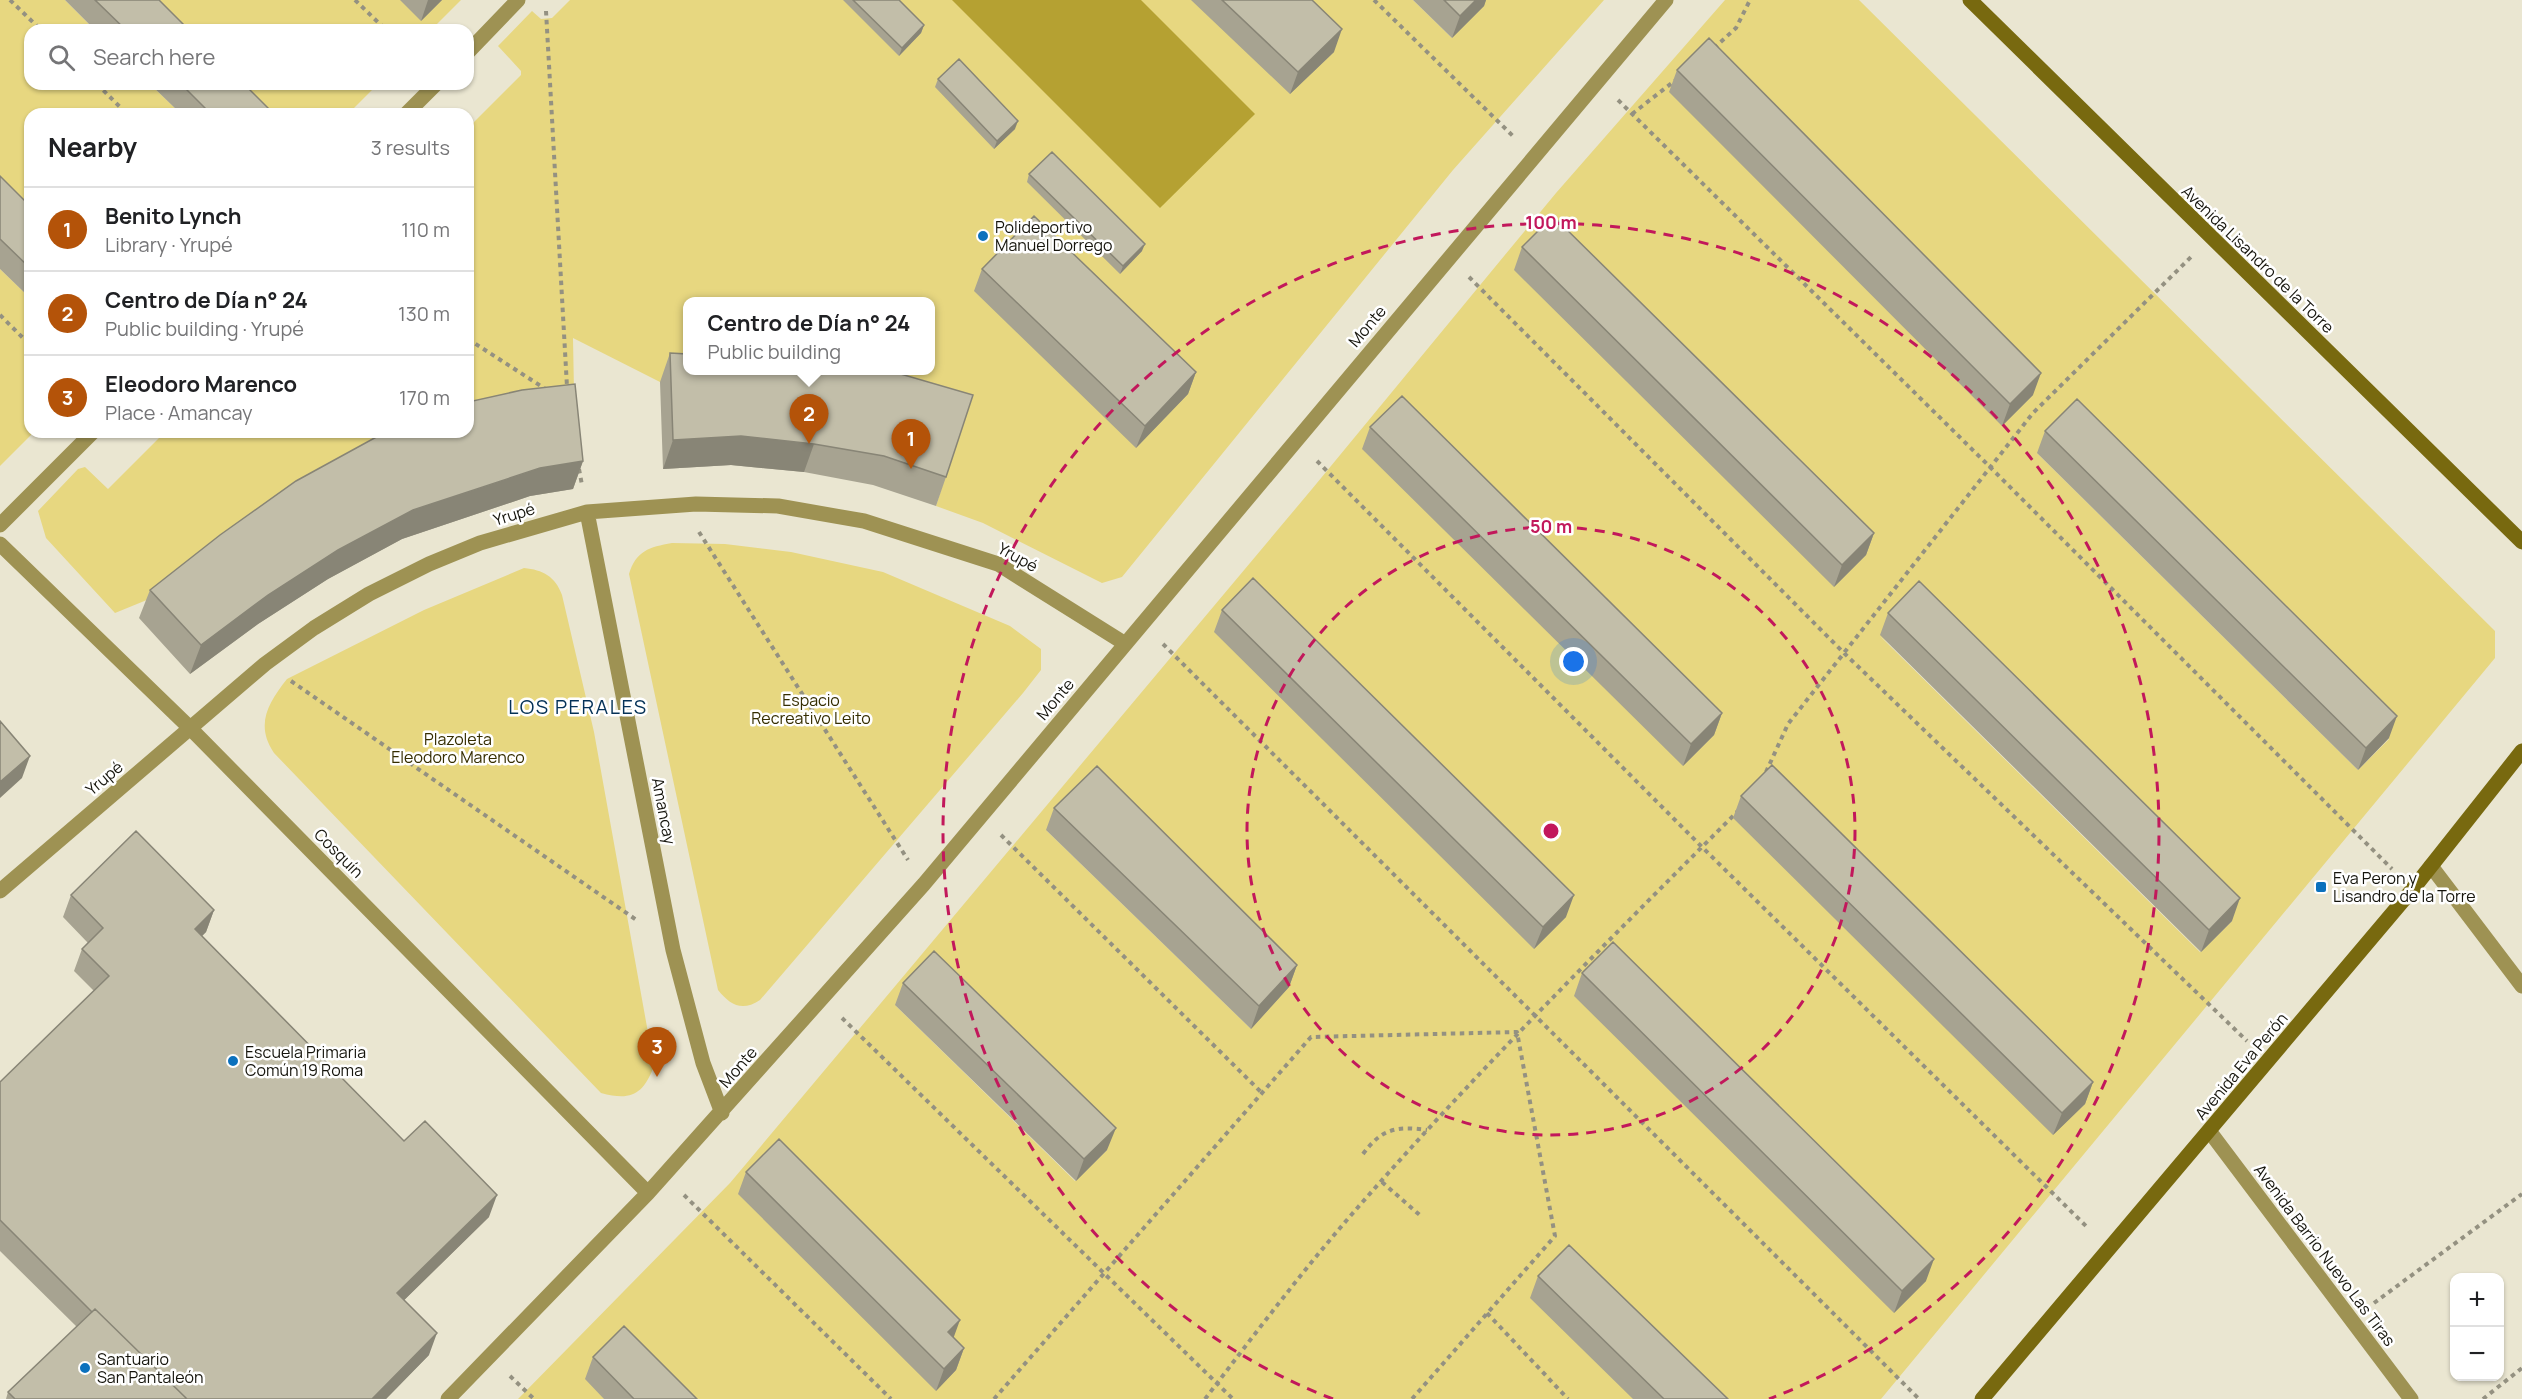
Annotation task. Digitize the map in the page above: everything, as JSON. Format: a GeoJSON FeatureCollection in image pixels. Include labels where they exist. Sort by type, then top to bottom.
{"type":"FeatureCollection","features":[{"type":"Feature","properties":{"kind":"main road","name":"Avenida Lisandro de la Torre"},"geometry":{"type":"LineString","coordinates":[[1970,0],[2522,542]]}},
{"type":"Feature","properties":{"kind":"main road","name":"Avenida Eva Perón"},"geometry":{"type":"LineString","coordinates":[[1982,1399],[2210,1132],[2432,866],[2522,751]]}},
{"type":"Feature","properties":{"kind":"street"},"geometry":{"type":"LineString","coordinates":[[474,46],[518,0]]}},
{"type":"Feature","properties":{"kind":"street","name":"Monte"},"geometry":{"type":"LineString","coordinates":[[448,1399],[664,1176],[924,884],[1141,622],[1666,0]]}},
{"type":"Feature","properties":{"kind":"street"},"geometry":{"type":"LineString","coordinates":[[412,108],[430,90]]}},
{"type":"Feature","properties":{"kind":"street"},"geometry":{"type":"LineString","coordinates":[[0,525],[87,438]]}},
{"type":"Feature","properties":{"kind":"street","name":"Yrupé"},"geometry":{"type":"LineString","coordinates":[[0,891],[265,664],[314,628],[369,594],[429,564],[480,543],[587,512],[681,504],[778,506],[864,520],[998,564],[1124,643]]}},
{"type":"Feature","properties":{"kind":"street","name":"Amancay"},"geometry":{"type":"LineString","coordinates":[[587,512],[673,950],[703,1063],[722,1113]]}},
{"type":"Feature","properties":{"kind":"street","name":"Cosquín"},"geometry":{"type":"LineString","coordinates":[[0,544],[190,728],[648,1193]]}},
{"type":"Feature","properties":{"kind":"street"},"geometry":{"type":"LineString","coordinates":[[2432,866],[2522,986]]}},
{"type":"Feature","properties":{"kind":"street","name":"Avenida Barrio Nuevo Las Tiras"},"geometry":{"type":"LineString","coordinates":[[2210,1132],[2411,1399]]}},
{"type":"Feature","properties":{"kind":"path"},"geometry":{"type":"LineString","coordinates":[[10,0],[35,24]]}},
{"type":"Feature","properties":{"kind":"path"},"geometry":{"type":"LineString","coordinates":[[356,0],[380,24]]}},
{"type":"Feature","properties":{"kind":"path"},"geometry":{"type":"LineString","coordinates":[[545,0],[567,392]]}},
{"type":"Feature","properties":{"kind":"path"},"geometry":{"type":"LineString","coordinates":[[1374,0],[1533,157]]}},
{"type":"Feature","properties":{"kind":"path"},"geometry":{"type":"LineString","coordinates":[[1712,50],[1736,28],[1750,0]]}},
{"type":"Feature","properties":{"kind":"path"},"geometry":{"type":"LineString","coordinates":[[1632,114],[1677,78]]}},
{"type":"Feature","properties":{"kind":"path"},"geometry":{"type":"LineString","coordinates":[[1598,81],[1990,466],[2412,890]]}},
{"type":"Feature","properties":{"kind":"path"},"geometry":{"type":"LineString","coordinates":[[103,90],[121,108]]}},
{"type":"Feature","properties":{"kind":"path"},"geometry":{"type":"LineString","coordinates":[[1762,782],[1788,724],[2033,413],[2211,238]]}},
{"type":"Feature","properties":{"kind":"path"},"geometry":{"type":"LineString","coordinates":[[1449,257],[1843,652],[2267,1061]]}},
{"type":"Feature","properties":{"kind":"path"},"geometry":{"type":"LineString","coordinates":[[0,315],[24,339]]}},
{"type":"Feature","properties":{"kind":"path"},"geometry":{"type":"LineString","coordinates":[[474,343],[548,391]]}},
{"type":"Feature","properties":{"kind":"path"},"geometry":{"type":"LineString","coordinates":[[1295,440],[1702,847],[2110,1249]]}},
{"type":"Feature","properties":{"kind":"path"},"geometry":{"type":"LineString","coordinates":[[578,466],[587,512]]}},
{"type":"Feature","properties":{"kind":"path"},"geometry":{"type":"LineString","coordinates":[[681,504],[924,884]]}},
{"type":"Feature","properties":{"kind":"path"},"geometry":{"type":"LineString","coordinates":[[1141,622],[1919,1399]]}},
{"type":"Feature","properties":{"kind":"path"},"geometry":{"type":"LineString","coordinates":[[265,664],[625,911],[673,950]]}},
{"type":"Feature","properties":{"kind":"path"},"geometry":{"type":"LineString","coordinates":[[1205,1399],[1345,1222],[1427,1130],[1517,1032],[1742,807]]}},
{"type":"Feature","properties":{"kind":"path"},"geometry":{"type":"LineString","coordinates":[[981,815],[1262,1093]]}},
{"type":"Feature","properties":{"kind":"path"},"geometry":{"type":"LineString","coordinates":[[822,999],[1233,1399]]}},
{"type":"Feature","properties":{"kind":"path"},"geometry":{"type":"LineString","coordinates":[[994,1399],[1311,1037],[1517,1032]]}},
{"type":"Feature","properties":{"kind":"path"},"geometry":{"type":"LineString","coordinates":[[1412,1399],[1555,1236],[1517,1032]]}},
{"type":"Feature","properties":{"kind":"path"},"geometry":{"type":"LineString","coordinates":[[1363,1154],[1382,1134],[1402,1127],[1427,1130]]}},
{"type":"Feature","properties":{"kind":"path"},"geometry":{"type":"LineString","coordinates":[[664,1176],[891,1399]]}},
{"type":"Feature","properties":{"kind":"path"},"geometry":{"type":"LineString","coordinates":[[1382,1182],[1422,1218]]}},
{"type":"Feature","properties":{"kind":"path"},"geometry":{"type":"LineString","coordinates":[[2351,1319],[2522,1194]]}},
{"type":"Feature","properties":{"kind":"path"},"geometry":{"type":"LineString","coordinates":[[1487,1313],[1568,1399]]}},
{"type":"Feature","properties":{"kind":"path"},"geometry":{"type":"LineString","coordinates":[[2484,1399],[2522,1368]]}},
{"type":"Feature","properties":{"kind":"green space"},"geometry":{"type":"Polygon","coordinates":[[[0,0],[65,0],[89,24],[24,24],[24,90],[156,90],[175,108],[24,108],[24,230],[0,206],[0,0]]]}},
{"type":"Feature","properties":{"kind":"green space"},"geometry":{"type":"Polygon","coordinates":[[[128,0],[461,0],[437,24],[153,24],[128,0]]]}},
{"type":"Feature","properties":{"kind":"green space","name":"Polideportivo Manuel Dorrego"},"geometry":{"type":"Polygon","coordinates":[[[570,0],[1413,0],[1452,38],[1477,0],[1604,0],[1453,170],[1122,577],[1102,583],[983,523],[936,506],[962,423],[736,382],[660,382],[573,338],[574,392],[474,428],[474,122],[521,75],[521,71],[498,46],[532,11],[541,19],[552,18],[570,0]]]}},
{"type":"Feature","properties":{"kind":"green space"},"geometry":{"type":"Polygon","coordinates":[[[1725,0],[1859,0],[2495,631],[2495,658],[1881,1399],[518,1399],[730,1183],[1312,489],[1556,193],[1725,0]],[[2037,453],[2358,770],[2389,738],[2037,453]],[[1880,636],[2200,952],[2232,920],[1880,636]],[[1046,830],[1250,1028],[1288,987],[1046,830]],[[895,1005],[1075,1181],[1107,1150],[895,1005]]]}},
{"type":"Feature","properties":{"kind":"green space"},"geometry":{"type":"Polygon","coordinates":[[[219,90],[372,90],[354,108],[238,108],[219,90]]]}},
{"type":"Feature","properties":{"kind":"green space"},"geometry":{"type":"Polygon","coordinates":[[[0,269],[24,292],[24,438],[28,438],[0,466],[0,269]]]}},
{"type":"Feature","properties":{"kind":"green space"},"geometry":{"type":"Polygon","coordinates":[[[159,438],[454,438],[203,577],[115,613],[46,538],[38,511],[78,469],[85,467],[108,489],[159,438]]]}},
{"type":"Feature","properties":{"kind":"green space","name":"Espacio Recreativo Leito"},"geometry":{"type":"Polygon","coordinates":[[[672,543],[725,544],[791,552],[883,572],[1010,626],[1041,649],[1041,670],[1023,693],[760,1000],[748,1006],[732,1003],[718,990],[629,574],[635,560],[644,551],[672,543]]]}},
{"type":"Feature","properties":{"kind":"green space","name":"Plazoleta Eleodoro Marenco"},"geometry":{"type":"Polygon","coordinates":[[[524,568],[537,570],[547,575],[556,583],[562,595],[594,732],[654,1066],[645,1084],[628,1096],[601,1093],[274,753],[265,733],[266,714],[274,697],[287,679],[424,610],[524,568]]]}},
{"type":"Feature","properties":{"kind":"shaded area"},"geometry":{"type":"Polygon","coordinates":[[[952,0],[1141,0],[1255,114],[1160,208],[952,0]]]}},
{"type":"Feature","properties":{"kind":"building"},"geometry":{"type":"Polygon","coordinates":[[[95,0],[159,0],[183,24],[120,24],[95,0]]]}},
{"type":"Feature","properties":{"kind":"building"},"geometry":{"type":"Polygon","coordinates":[[[853,0],[899,0],[924,25],[902,48],[853,0]]]}},
{"type":"Feature","properties":{"kind":"building"},"geometry":{"type":"Polygon","coordinates":[[[1222,0],[1312,0],[1342,29],[1298,72],[1222,0]]]}},
{"type":"Feature","properties":{"kind":"building"},"geometry":{"type":"Polygon","coordinates":[[[1444,0],[1476,0],[1460,16],[1444,0]]]}},
{"type":"Feature","properties":{"kind":"building"},"geometry":{"type":"Polygon","coordinates":[[[1709,38],[2041,373],[2010,404],[1677,70],[1709,38]]]}},
{"type":"Feature","properties":{"kind":"building"},"geometry":{"type":"Polygon","coordinates":[[[959,59],[1018,121],[997,141],[938,79],[959,59]]]}},
{"type":"Feature","properties":{"kind":"building"},"geometry":{"type":"Polygon","coordinates":[[[187,90],[250,90],[268,108],[205,108],[187,90]]]}},
{"type":"Feature","properties":{"kind":"building"},"geometry":{"type":"Polygon","coordinates":[[[1052,152],[1145,244],[1123,266],[1029,174],[1052,152]]]}},
{"type":"Feature","properties":{"kind":"building"},"geometry":{"type":"Polygon","coordinates":[[[0,176],[24,200],[24,262],[0,239],[0,176]]]}},
{"type":"Feature","properties":{"kind":"building"},"geometry":{"type":"Polygon","coordinates":[[[1034,216],[1196,372],[1145,426],[982,269],[1034,216]]]}},
{"type":"Feature","properties":{"kind":"building"},"geometry":{"type":"Polygon","coordinates":[[[1553,216],[1874,533],[1842,565],[1522,247],[1553,216]]]}},
{"type":"Feature","properties":{"kind":"building"},"geometry":{"type":"Polygon","coordinates":[[[670,353],[683,354],[683,375],[904,375],[973,395],[946,477],[884,456],[814,444],[741,436],[673,440],[670,353]]]}},
{"type":"Feature","properties":{"kind":"building"},"geometry":{"type":"Polygon","coordinates":[[[575,384],[583,461],[540,468],[413,510],[338,550],[268,595],[201,645],[150,590],[220,535],[296,481],[375,438],[474,438],[474,401],[522,390],[575,384]]]}},
{"type":"Feature","properties":{"kind":"building"},"geometry":{"type":"Polygon","coordinates":[[[1402,396],[1722,713],[1691,744],[1370,427],[1402,396]]]}},
{"type":"Feature","properties":{"kind":"building"},"geometry":{"type":"Polygon","coordinates":[[[2077,399],[2397,716],[2366,748],[2045,431],[2077,399]]]}},
{"type":"Feature","properties":{"kind":"building"},"geometry":{"type":"Polygon","coordinates":[[[1253,578],[1574,895],[1543,927],[1222,610],[1253,578]]]}},
{"type":"Feature","properties":{"kind":"building"},"geometry":{"type":"Polygon","coordinates":[[[1919,581],[2240,898],[2209,930],[1888,613],[1919,581]]]}},
{"type":"Feature","properties":{"kind":"building"},"geometry":{"type":"Polygon","coordinates":[[[0,721],[30,756],[0,782],[0,721]]]}},
{"type":"Feature","properties":{"kind":"building"},"geometry":{"type":"Polygon","coordinates":[[[1772,765],[2093,1082],[2062,1113],[1741,796],[1772,765]]]}},
{"type":"Feature","properties":{"kind":"building"},"geometry":{"type":"Polygon","coordinates":[[[1097,766],[1297,965],[1259,1006],[1054,808],[1097,766]]]}},
{"type":"Feature","properties":{"kind":"building","name":"Escuela Primaria Común 19 Roma"},"geometry":{"type":"Polygon","coordinates":[[[136,831],[214,910],[195,929],[404,1141],[425,1121],[497,1195],[397,1293],[437,1333],[372,1399],[187,1399],[95,1309],[92,1312],[0,1220],[0,1082],[109,976],[82,949],[103,928],[71,895],[136,831]]]}},
{"type":"Feature","properties":{"kind":"building"},"geometry":{"type":"Polygon","coordinates":[[[1613,942],[1934,1259],[1902,1291],[1582,973],[1613,942]]]}},
{"type":"Feature","properties":{"kind":"building"},"geometry":{"type":"Polygon","coordinates":[[[934,951],[1116,1128],[1084,1159],[903,983],[934,951]]]}},
{"type":"Feature","properties":{"kind":"building"},"geometry":{"type":"Polygon","coordinates":[[[779,1139],[960,1320],[948,1332],[964,1348],[944,1369],[746,1172],[779,1139]]]}},
{"type":"Feature","properties":{"kind":"building"},"geometry":{"type":"Polygon","coordinates":[[[1569,1245],[1728,1399],[1664,1399],[1538,1276],[1569,1245]]]}},
{"type":"Feature","properties":{"kind":"building"},"geometry":{"type":"Polygon","coordinates":[[[95,1309],[187,1399],[15,1399],[8,1392],[95,1309]]]}},
{"type":"Feature","properties":{"kind":"building"},"geometry":{"type":"Polygon","coordinates":[[[624,1326],[697,1399],[634,1399],[593,1357],[624,1326]]]}},
{"type":"Feature","properties":{"kind":"place","name":"Polideportivo Manuel Dorrego"},"geometry":{"type":"Point","coordinates":[983,236]}},
{"type":"Feature","properties":{"kind":"place","name":"Centro de Día n° 24"},"geometry":{"type":"Point","coordinates":[809,444]}},
{"type":"Feature","properties":{"kind":"place","name":"Benito Lynch"},"geometry":{"type":"Point","coordinates":[911,469]}},
{"type":"Feature","properties":{"kind":"place","name":"Eva Peron y Lisandro de la Torre"},"geometry":{"type":"Point","coordinates":[2321,887]}},
{"type":"Feature","properties":{"kind":"place","name":"Escuela Primaria Común 19 Roma"},"geometry":{"type":"Point","coordinates":[233,1061]}},
{"type":"Feature","properties":{"kind":"place","name":"Eleodoro Marenco"},"geometry":{"type":"Point","coordinates":[657,1077]}},
{"type":"Feature","properties":{"kind":"place","name":"Santuario San Pantaleón"},"geometry":{"type":"Point","coordinates":[85,1368]}},
{"type":"Feature","properties":{"kind":"district","name":"LOS PERALES"},"geometry":{"type":"Point","coordinates":[578,706]}}]}
